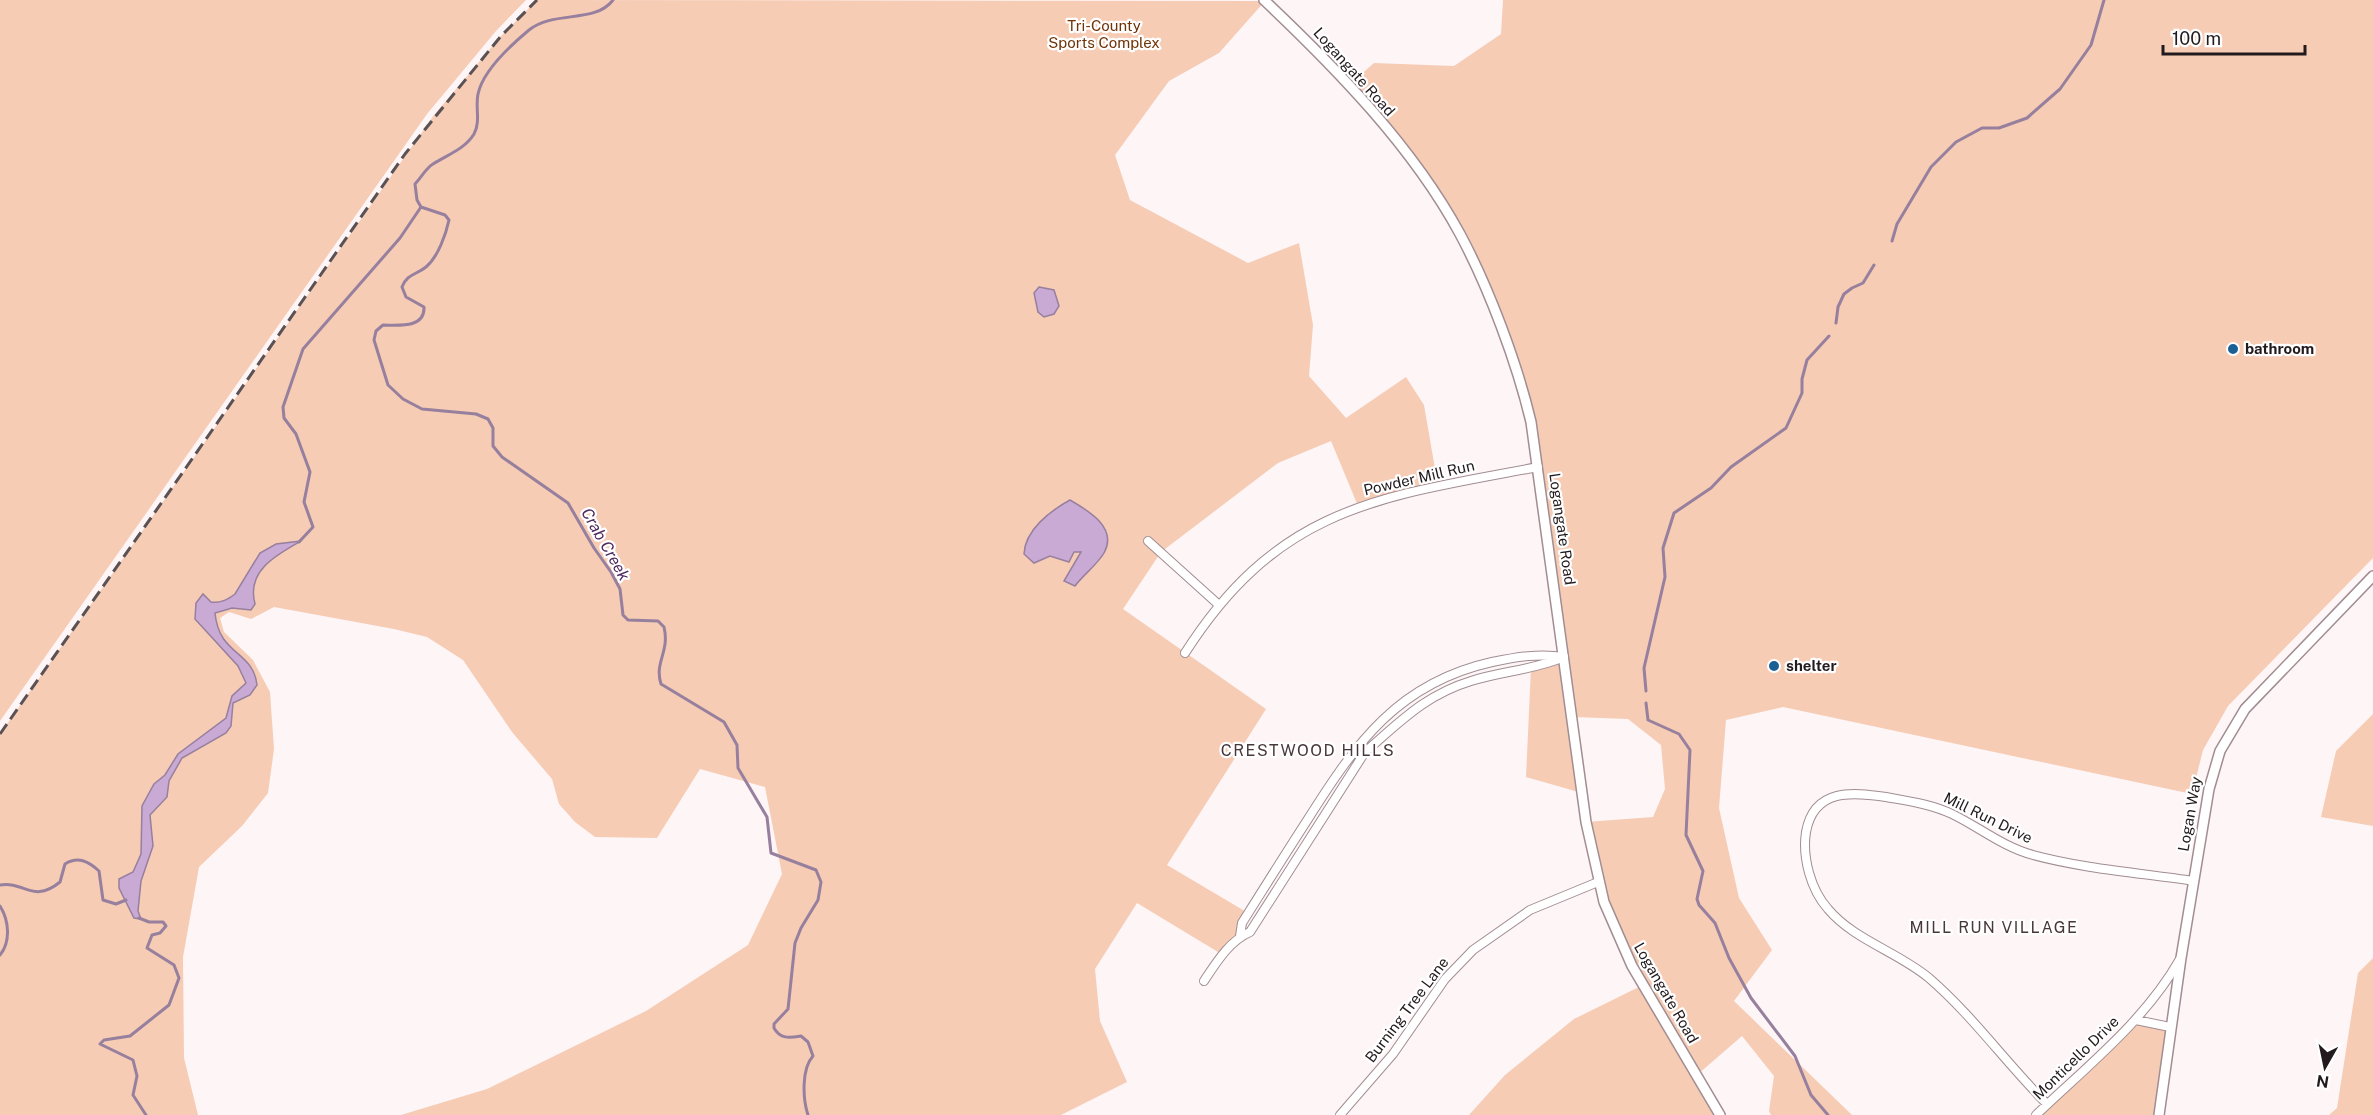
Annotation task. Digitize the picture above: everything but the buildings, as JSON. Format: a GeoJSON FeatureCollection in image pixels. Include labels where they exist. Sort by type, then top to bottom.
{"type":"FeatureCollection","features":[{"type":"Feature","properties":{"kind":"street","name":"Logangate Road"},"geometry":{"type":"LineString","coordinates":[[1264,0],[1328,62],[1371,111],[1426,181],[1460,235],[1522,385],[1538,467],[1586,822],[1598,882],[1604,902],[1632,966],[1720,1115]]}},
{"type":"Feature","properties":{"kind":"street","name":"Powder Mill Run"},"geometry":{"type":"LineString","coordinates":[[1185,654],[1233,588],[1274,552],[1308,530],[1343,512],[1402,493],[1538,467]]}},
{"type":"Feature","properties":{"kind":"street"},"geometry":{"type":"LineString","coordinates":[[1148,541],[1219,605]]}},
{"type":"Feature","properties":{"kind":"street","name":"Logan Way"},"geometry":{"type":"LineString","coordinates":[[2159,1115],[2170,1027],[2212,776],[2226,739],[2245,709],[2373,576]]}},
{"type":"Feature","properties":{"kind":"street"},"geometry":{"type":"LineString","coordinates":[[1240,936],[1242,923],[1333,780],[1358,746],[1391,711],[1413,695],[1459,672],[1494,662],[1543,654],[1564,657]]}},
{"type":"Feature","properties":{"kind":"street"},"geometry":{"type":"LineString","coordinates":[[1204,981],[1217,961],[1240,936],[1250,932],[1256,924],[1365,752],[1408,713],[1453,687],[1489,676],[1545,666],[1564,657]]}},
{"type":"Feature","properties":{"kind":"street"},"geometry":{"type":"LineString","coordinates":[[1358,746],[1365,752]]}},
{"type":"Feature","properties":{"kind":"street","name":"Mill Run Drive"},"geometry":{"type":"LineString","coordinates":[[2047,1104],[1973,1022],[1929,979],[1857,932],[1828,909],[1816,891],[1807,858],[1806,833],[1813,814],[1826,801],[1849,793],[1906,800],[1950,813],[2003,843],[2030,854],[2194,881]]}},
{"type":"Feature","properties":{"kind":"street","name":"Burning Tree Lane"},"geometry":{"type":"LineString","coordinates":[[1340,1115],[1393,1054],[1445,979],[1473,950],[1530,910],[1598,882]]}},
{"type":"Feature","properties":{"kind":"street","name":"Monticello Drive"},"geometry":{"type":"LineString","coordinates":[[2036,1115],[2136,1020],[2166,985],[2181,958]]}},
{"type":"Feature","properties":{"kind":"street","name":"Monticello Drive"},"geometry":{"type":"LineString","coordinates":[[2136,1020],[2170,1027]]}},
{"type":"Feature","properties":{"kind":"green space"},"geometry":{"type":"Polygon","coordinates":[[[0,0],[526,0],[496,31],[427,114],[0,721],[0,0]]]}},
{"type":"Feature","properties":{"kind":"green space","name":"Tri-County Sports Complex"},"geometry":{"type":"Polygon","coordinates":[[[537,0],[1265,1],[1219,53],[1169,81],[1115,155],[1130,200],[1248,263],[1299,243],[1313,325],[1309,376],[1346,418],[1406,377],[1424,405],[1438,486],[1358,506],[1331,441],[1278,463],[1161,552],[1123,609],[1266,709],[1167,865],[1248,913],[1240,936],[1223,955],[1137,903],[1095,969],[1100,1021],[1127,1082],[1061,1115],[401,1115],[487,1089],[646,1011],[748,945],[782,874],[765,787],[700,769],[657,838],[595,837],[575,822],[559,804],[552,779],[512,732],[463,660],[427,637],[274,607],[251,619],[229,612],[220,618],[224,632],[253,660],[270,692],[274,749],[268,793],[242,826],[199,867],[183,957],[184,1058],[198,1115],[0,1115],[0,734],[434,115],[501,36],[537,0]]]}},
{"type":"Feature","properties":{"kind":"green space"},"geometry":{"type":"Polygon","coordinates":[[[1503,0],[2373,0],[2373,558],[2228,706],[2203,750],[2192,794],[1783,707],[1726,720],[1719,808],[1739,898],[1772,950],[1734,1001],[1852,1115],[1771,1115],[1769,1111],[1774,1076],[1742,1036],[1697,1075],[1720,1115],[1469,1115],[1505,1075],[1574,1019],[1643,985],[1604,902],[1586,822],[1653,817],[1665,789],[1661,745],[1628,719],[1573,717],[1582,793],[1526,777],[1531,668],[1564,657],[1522,385],[1472,261],[1426,181],[1348,86],[1374,63],[1454,66],[1501,34],[1503,0]]]}},
{"type":"Feature","properties":{"kind":"green space"},"geometry":{"type":"Polygon","coordinates":[[[2373,714],[2373,826],[2321,817],[2336,751],[2373,714]]]}},
{"type":"Feature","properties":{"kind":"green space"},"geometry":{"type":"Polygon","coordinates":[[[2373,958],[2373,1115],[2329,1115],[2337,1108],[2358,973],[2373,958]]]}},
{"type":"Feature","properties":{"kind":"green space"},"geometry":{"type":"Polygon","coordinates":[[[2136,1020],[2170,1027],[2159,1115],[2036,1115],[2136,1020]]]}},
{"type":"Feature","properties":{"kind":"shaded area"},"geometry":{"type":"Polygon","coordinates":[[[1039,287],[1054,290],[1059,306],[1054,314],[1044,317],[1038,312],[1034,293],[1039,287]]]}},
{"type":"Feature","properties":{"kind":"shaded area"},"geometry":{"type":"Polygon","coordinates":[[[1070,500],[1093,515],[1104,528],[1107,536],[1104,553],[1075,586],[1064,581],[1081,552],[1074,552],[1069,562],[1050,556],[1034,563],[1024,554],[1025,545],[1034,529],[1047,516],[1070,500]]]}},
{"type":"Feature","properties":{"kind":"shaded area"},"geometry":{"type":"Polygon","coordinates":[[[301,541],[273,558],[259,573],[253,592],[255,604],[251,610],[232,608],[215,613],[223,637],[249,665],[257,685],[250,695],[233,703],[231,726],[226,733],[182,758],[169,781],[167,797],[150,815],[153,846],[141,881],[138,911],[141,919],[134,918],[119,888],[119,879],[133,872],[141,854],[142,806],[154,784],[165,775],[178,754],[226,718],[232,696],[246,683],[238,666],[195,619],[196,603],[203,594],[211,602],[229,598],[235,594],[260,553],[276,544],[301,541]]]}},
{"type":"Feature","properties":{"kind":"waterway","name":"Crab Creek"},"geometry":{"type":"LineString","coordinates":[[613,0],[596,12],[539,24],[514,43],[492,67],[478,94],[477,124],[474,134],[461,148],[430,166],[415,184],[417,200],[421,207],[445,215],[449,220],[444,238],[430,263],[406,280],[402,287],[406,297],[424,307],[423,314],[420,319],[409,324],[383,325],[376,331],[374,340],[388,385],[403,399],[422,409],[476,414],[488,419],[493,428],[493,446],[502,457],[568,503],[620,589],[623,615],[628,620],[658,621],[664,627],[665,643],[659,669],[661,684],[724,722],[737,745],[738,768],[767,817],[771,853],[816,870],[821,882],[818,900],[795,943],[788,1009],[774,1024],[776,1032],[782,1036],[801,1036],[808,1042],[813,1056],[805,1076],[804,1093],[808,1115]]}},
{"type":"Feature","properties":{"kind":"waterway"},"geometry":{"type":"LineString","coordinates":[[1892,241],[1897,224],[1931,167],[1956,142],[1982,128],[1999,128],[2027,118],[2060,89],[2091,45],[2104,0]]}},
{"type":"Feature","properties":{"kind":"waterway"},"geometry":{"type":"LineString","coordinates":[[299,542],[313,527],[304,502],[310,472],[296,434],[284,418],[283,407],[303,349],[400,238],[421,207]]}},
{"type":"Feature","properties":{"kind":"waterway"},"geometry":{"type":"LineString","coordinates":[[1836,323],[1838,307],[1844,294],[1863,283],[1874,265]]}},
{"type":"Feature","properties":{"kind":"waterway"},"geometry":{"type":"LineString","coordinates":[[1646,691],[1644,668],[1665,577],[1663,548],[1674,513],[1711,488],[1731,467],[1786,428],[1802,393],[1802,379],[1807,360],[1829,336]]}},
{"type":"Feature","properties":{"kind":"waterway"},"geometry":{"type":"LineString","coordinates":[[1646,703],[1648,720],[1679,734],[1690,750],[1686,835],[1703,871],[1697,899],[1699,905],[1715,923],[1729,958],[1751,998],[1795,1056],[1811,1095],[1828,1115]]}},
{"type":"Feature","properties":{"kind":"waterway"},"geometry":{"type":"LineString","coordinates":[[0,885],[16,886],[36,892],[43,891],[60,882],[65,864],[79,860],[87,862],[99,871],[103,900],[116,904],[126,900]]}},
{"type":"Feature","properties":{"kind":"waterway"},"geometry":{"type":"LineString","coordinates":[[0,906],[8,931],[6,944],[0,955]]}},
{"type":"Feature","properties":{"kind":"waterway"},"geometry":{"type":"LineString","coordinates":[[139,918],[149,922],[163,922],[166,926],[160,933],[152,935],[147,948],[174,965],[179,978],[169,1005],[130,1036],[104,1040],[100,1044],[133,1060],[137,1076],[133,1095],[146,1115]]}},
{"type":"Feature","properties":{"kind":"railway"},"geometry":{"type":"LineString","coordinates":[[0,734],[405,154],[501,36],[537,0]]}},
{"type":"Feature","properties":{"kind":"place","name":"bathroom"},"geometry":{"type":"Point","coordinates":[2233,349]}},
{"type":"Feature","properties":{"kind":"place","name":"shelter"},"geometry":{"type":"Point","coordinates":[1774,666]}},
{"type":"Feature","properties":{"kind":"district","name":"CRESTWOOD HILLS"},"geometry":{"type":"Point","coordinates":[1308,750]}},
{"type":"Feature","properties":{"kind":"district","name":"MILL RUN VILLAGE"},"geometry":{"type":"Point","coordinates":[1994,927]}}]}
